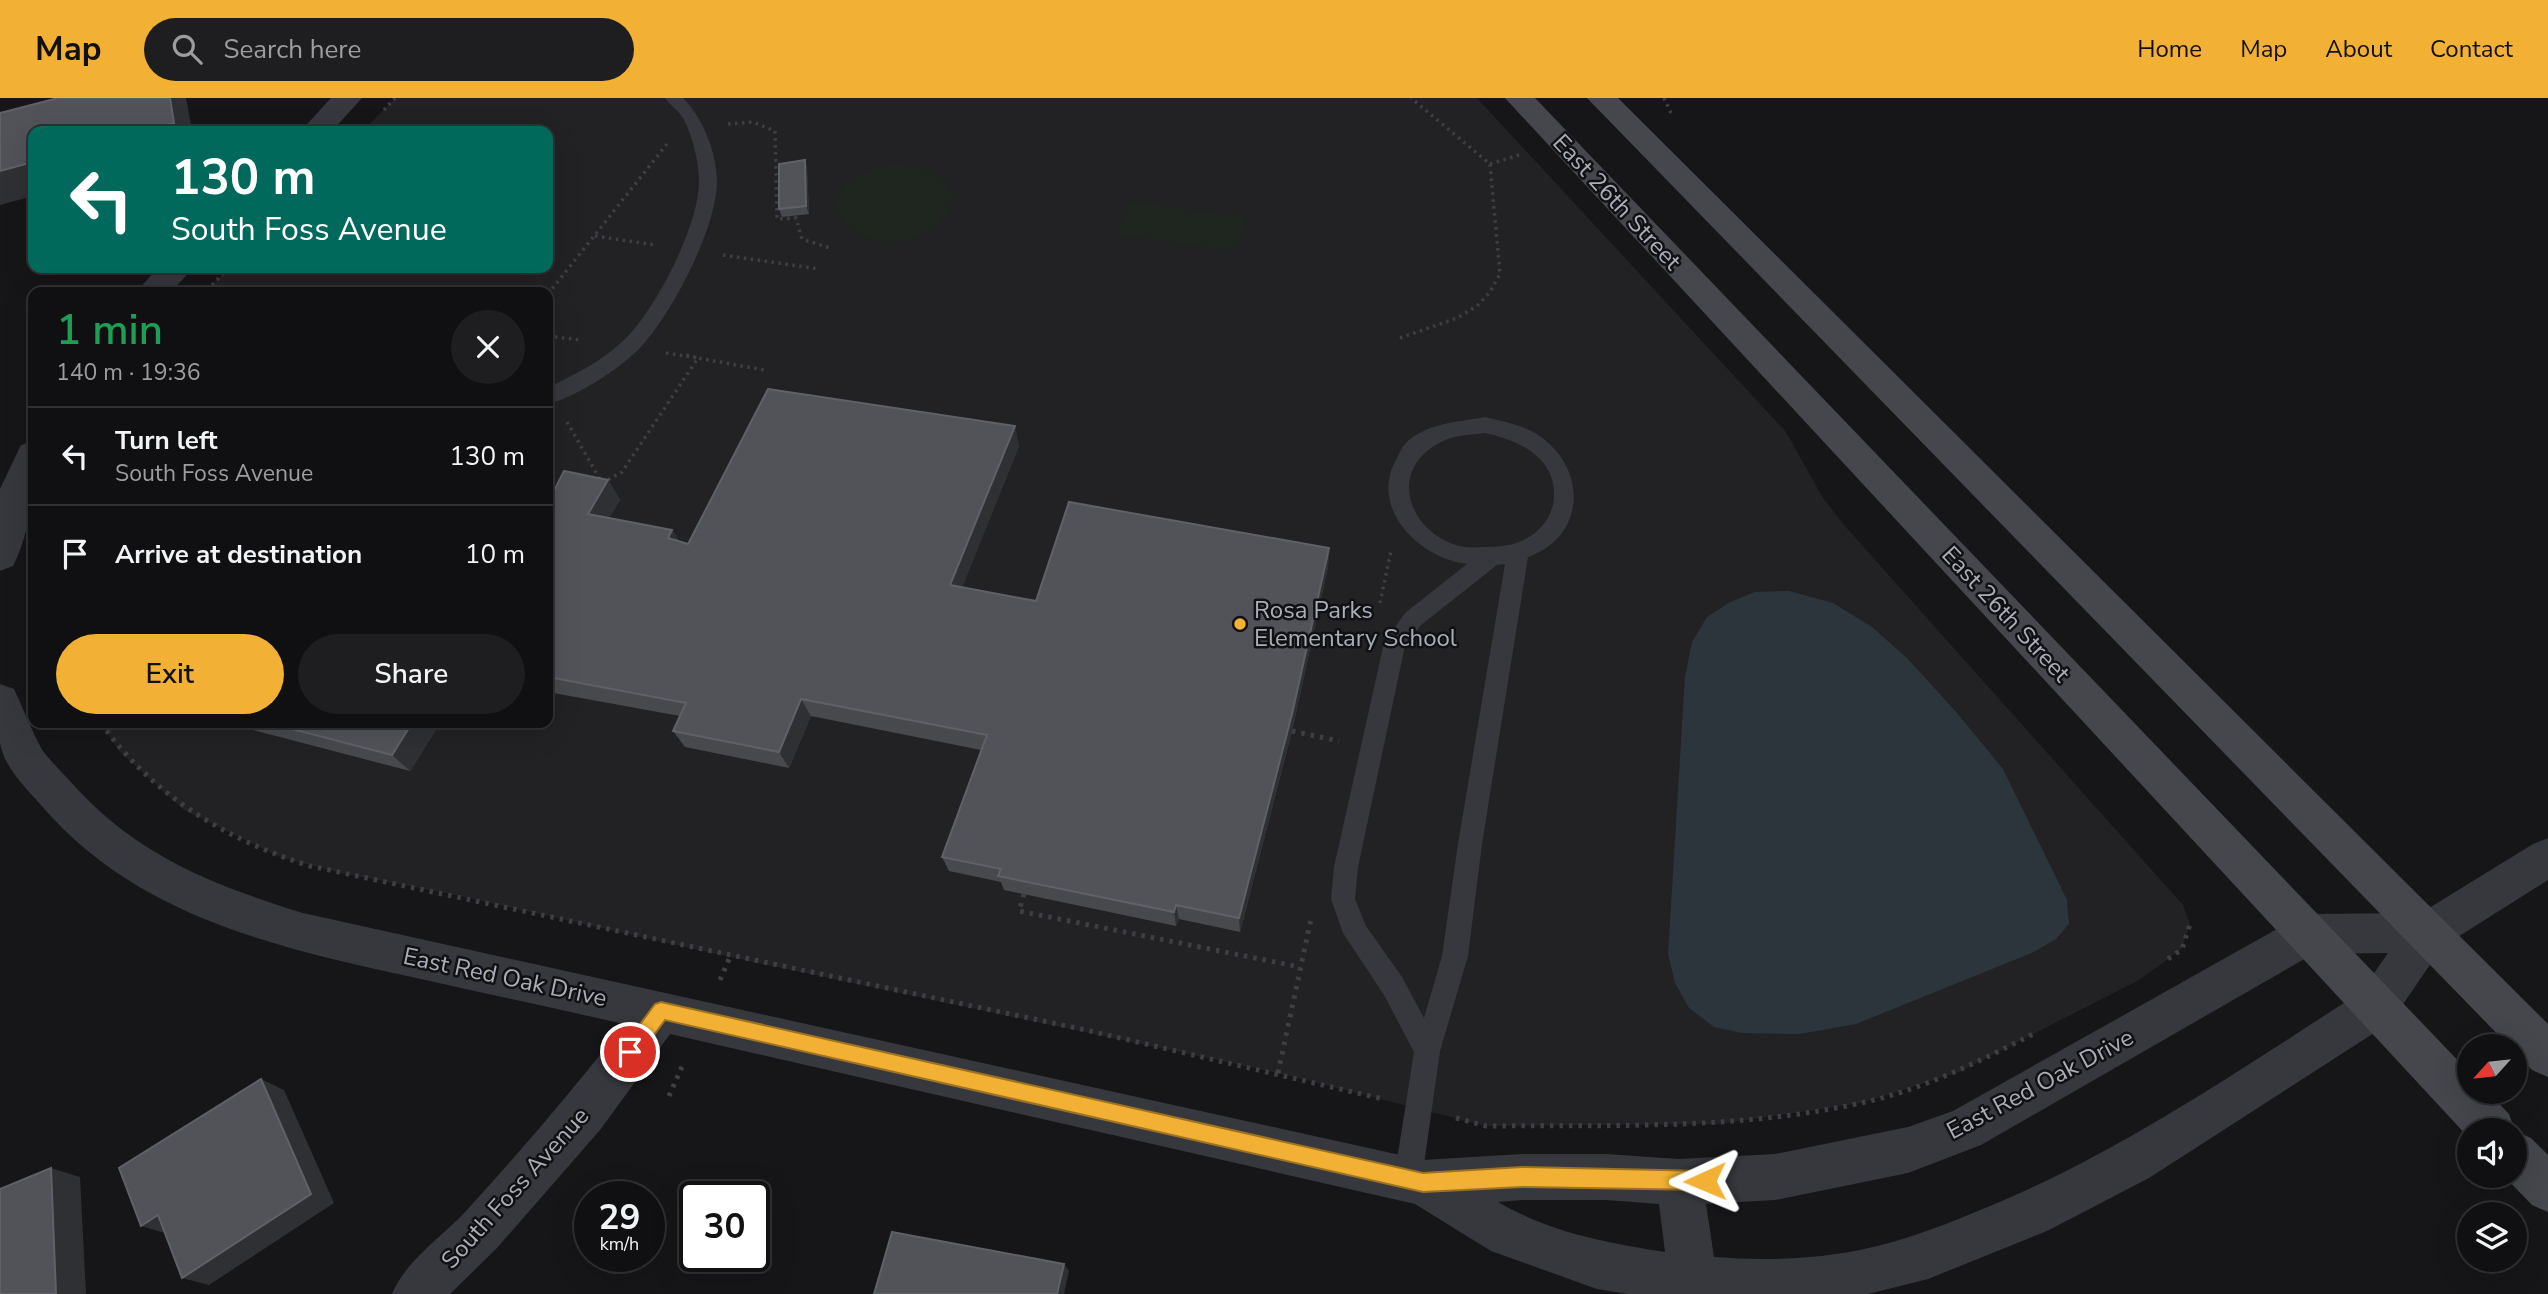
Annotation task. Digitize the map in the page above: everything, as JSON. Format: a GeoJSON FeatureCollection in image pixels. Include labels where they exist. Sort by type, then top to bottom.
{"type":"FeatureCollection","features":[{"type":"Feature","properties":{"kind":"main road","name":"East 26th Street"},"geometry":{"type":"LineString","coordinates":[[1519,98],[2482,1118]]}},
{"type":"Feature","properties":{"kind":"main road"},"geometry":{"type":"LineString","coordinates":[[1601,98],[2548,1055]]}},
{"type":"Feature","properties":{"kind":"main road"},"geometry":{"type":"LineString","coordinates":[[2527,1167],[2548,1189]]}},
{"type":"Feature","properties":{"kind":"street"},"geometry":{"type":"LineString","coordinates":[[320,126],[348,98]]}},
{"type":"Feature","properties":{"kind":"street"},"geometry":{"type":"LineString","coordinates":[[157,287],[172,273]]}},
{"type":"Feature","properties":{"kind":"street"},"geometry":{"type":"LineString","coordinates":[[0,556],[16,493],[28,465]]}},
{"type":"Feature","properties":{"kind":"street","name":"East Red Oak Drive"},"geometry":{"type":"LineString","coordinates":[[0,702],[27,762],[90,831],[158,877],[221,907],[303,933],[661,1010],[1416,1181],[1564,1177],[1679,1182],[1775,1177],[1908,1150],[1965,1129],[2308,934],[2427,933]]}},
{"type":"Feature","properties":{"kind":"street"},"geometry":{"type":"LineString","coordinates":[[2376,1007],[2427,933],[2548,856]]}},
{"type":"Feature","properties":{"kind":"street","name":"East Red Oak Drive"},"geometry":{"type":"LineString","coordinates":[[1416,1181],[1508,1234],[1597,1265],[1693,1287],[1837,1278],[1928,1255],[2031,1214],[2133,1162],[2376,1007]]}},
{"type":"Feature","properties":{"kind":"street","name":"South Foss Avenue"},"geometry":{"type":"LineString","coordinates":[[415,1294],[480,1231],[584,1114],[661,1010]]}},
{"type":"Feature","properties":{"kind":"street"},"geometry":{"type":"LineString","coordinates":[[1679,1182],[1693,1287]]}},
{"type":"Feature","properties":{"kind":"lane"},"geometry":{"type":"LineString","coordinates":[[553,394],[605,366],[633,343],[664,300],[687,256],[704,212],[708,180],[701,144],[690,115],[673,98]]}},
{"type":"Feature","properties":{"kind":"lane"},"geometry":{"type":"LineString","coordinates":[[1485,425],[1511,431],[1535,443],[1553,460],[1564,481],[1566,503],[1558,524],[1541,541],[1518,553],[1490,558],[1461,555],[1434,544],[1413,528],[1400,508],[1395,486],[1400,465],[1413,447],[1433,433],[1458,426],[1485,425]]}},
{"type":"Feature","properties":{"kind":"lane"},"geometry":{"type":"LineString","coordinates":[[1416,1181],[1418,1108],[1427,1051],[1455,956],[1470,844],[1518,553]]}},
{"type":"Feature","properties":{"kind":"lane"},"geometry":{"type":"LineString","coordinates":[[1427,1051],[1393,986],[1356,933],[1343,899],[1346,867],[1395,643],[1413,619],[1490,558]]}},
{"type":"Feature","properties":{"kind":"path"},"geometry":{"type":"LineString","coordinates":[[1400,338],[1457,318],[1477,306],[1490,292],[1500,274],[1490,164],[1411,98]]}},
{"type":"Feature","properties":{"kind":"path"},"geometry":{"type":"LineString","coordinates":[[1490,164],[1527,152]]}},
{"type":"Feature","properties":{"kind":"path"},"geometry":{"type":"LineString","coordinates":[[210,287],[224,273]]}},
{"type":"Feature","properties":{"kind":"path"},"geometry":{"type":"LineString","coordinates":[[596,495],[602,483],[622,472],[698,358],[764,370]]}},
{"type":"Feature","properties":{"kind":"path"},"geometry":{"type":"LineString","coordinates":[[553,403],[602,483]]}},
{"type":"Feature","properties":{"kind":"path"},"geometry":{"type":"LineString","coordinates":[[104,728],[120,751],[184,810],[280,857],[340,873],[446,893],[730,957],[1278,1073],[1486,1126],[1718,1124],[1862,1103],[1959,1072],[2040,1031]]}},
{"type":"Feature","properties":{"kind":"path"},"geometry":{"type":"LineString","coordinates":[[1292,731],[1349,743]]}},
{"type":"Feature","properties":{"kind":"path"},"geometry":{"type":"LineString","coordinates":[[1024,894],[1019,911],[1300,967]]}},
{"type":"Feature","properties":{"kind":"path"},"geometry":{"type":"LineString","coordinates":[[2160,965],[2182,949],[2190,924]]}},
{"type":"Feature","properties":{"kind":"shaded area","name":"Rosa Parks Elementary School"},"geometry":{"type":"Polygon","coordinates":[[[395,98],[1477,98],[1786,432],[1823,498],[1844,525],[2183,905],[2190,924],[2182,949],[2139,980],[1959,1072],[1862,1103],[1719,1124],[1486,1126],[1278,1073],[730,957],[446,893],[340,873],[280,857],[184,810],[119,751],[104,728],[553,728],[553,287],[210,287],[224,273],[553,273],[553,126],[368,126],[395,98]]]}},
{"type":"Feature","properties":{"kind":"shaded area"},"geometry":{"type":"Polygon","coordinates":[[[894,164],[918,168],[941,178],[949,186],[951,206],[942,219],[918,237],[892,242],[867,238],[848,227],[837,211],[839,194],[857,177],[894,164]]]}},
{"type":"Feature","properties":{"kind":"shaded area"},"geometry":{"type":"Polygon","coordinates":[[[1130,201],[1247,217],[1237,251],[1117,235],[1130,201]]]}},
{"type":"Feature","properties":{"kind":"shaded area"},"geometry":{"type":"Polygon","coordinates":[[[1789,591],[1833,603],[1872,627],[1907,658],[1957,713],[2003,769],[2067,900],[2069,924],[2056,939],[2034,952],[1856,1024],[1799,1034],[1741,1033],[1714,1027],[1689,1008],[1675,983],[1668,954],[1685,677],[1692,642],[1707,617],[1730,602],[1755,592],[1789,591]]]}},
{"type":"Feature","properties":{"kind":"building"},"geometry":{"type":"Polygon","coordinates":[[[58,98],[170,98],[174,123],[164,126],[28,126],[28,163],[0,171],[0,113],[58,98]]]}},
{"type":"Feature","properties":{"kind":"building"},"geometry":{"type":"Polygon","coordinates":[[[805,160],[806,206],[779,209],[779,164],[805,160]]]}},
{"type":"Feature","properties":{"kind":"building"},"geometry":{"type":"Polygon","coordinates":[[[768,389],[1015,426],[950,585],[1036,601],[1069,502],[1329,548],[1292,714],[1239,918],[1176,905],[1174,912],[998,876],[1001,869],[942,857],[987,735],[801,699],[779,752],[673,731],[686,703],[553,678],[553,493],[564,471],[608,480],[588,514],[672,530],[668,538],[688,544],[768,389]]]}},
{"type":"Feature","properties":{"kind":"building"},"geometry":{"type":"Polygon","coordinates":[[[288,728],[409,728],[392,755],[288,728]]]}},
{"type":"Feature","properties":{"kind":"building"},"geometry":{"type":"Polygon","coordinates":[[[261,1079],[311,1194],[182,1278],[158,1215],[141,1226],[119,1168],[261,1079]]]}},
{"type":"Feature","properties":{"kind":"building"},"geometry":{"type":"Polygon","coordinates":[[[51,1168],[56,1294],[0,1294],[0,1189],[51,1168]]]}},
{"type":"Feature","properties":{"kind":"building"},"geometry":{"type":"Polygon","coordinates":[[[892,1232],[1064,1264],[1057,1294],[874,1294],[892,1232]]]}},
{"type":"Feature","properties":{"kind":"place","name":"Rosa Parks Elementary School"},"geometry":{"type":"Point","coordinates":[1240,624]}},
{"type":"Feature","properties":{"kind":"route"},"geometry":{"type":"LineString","coordinates":[[630,1052],[661,1010],[1423,1182],[1522,1177],[1705,1181]]}}]}
